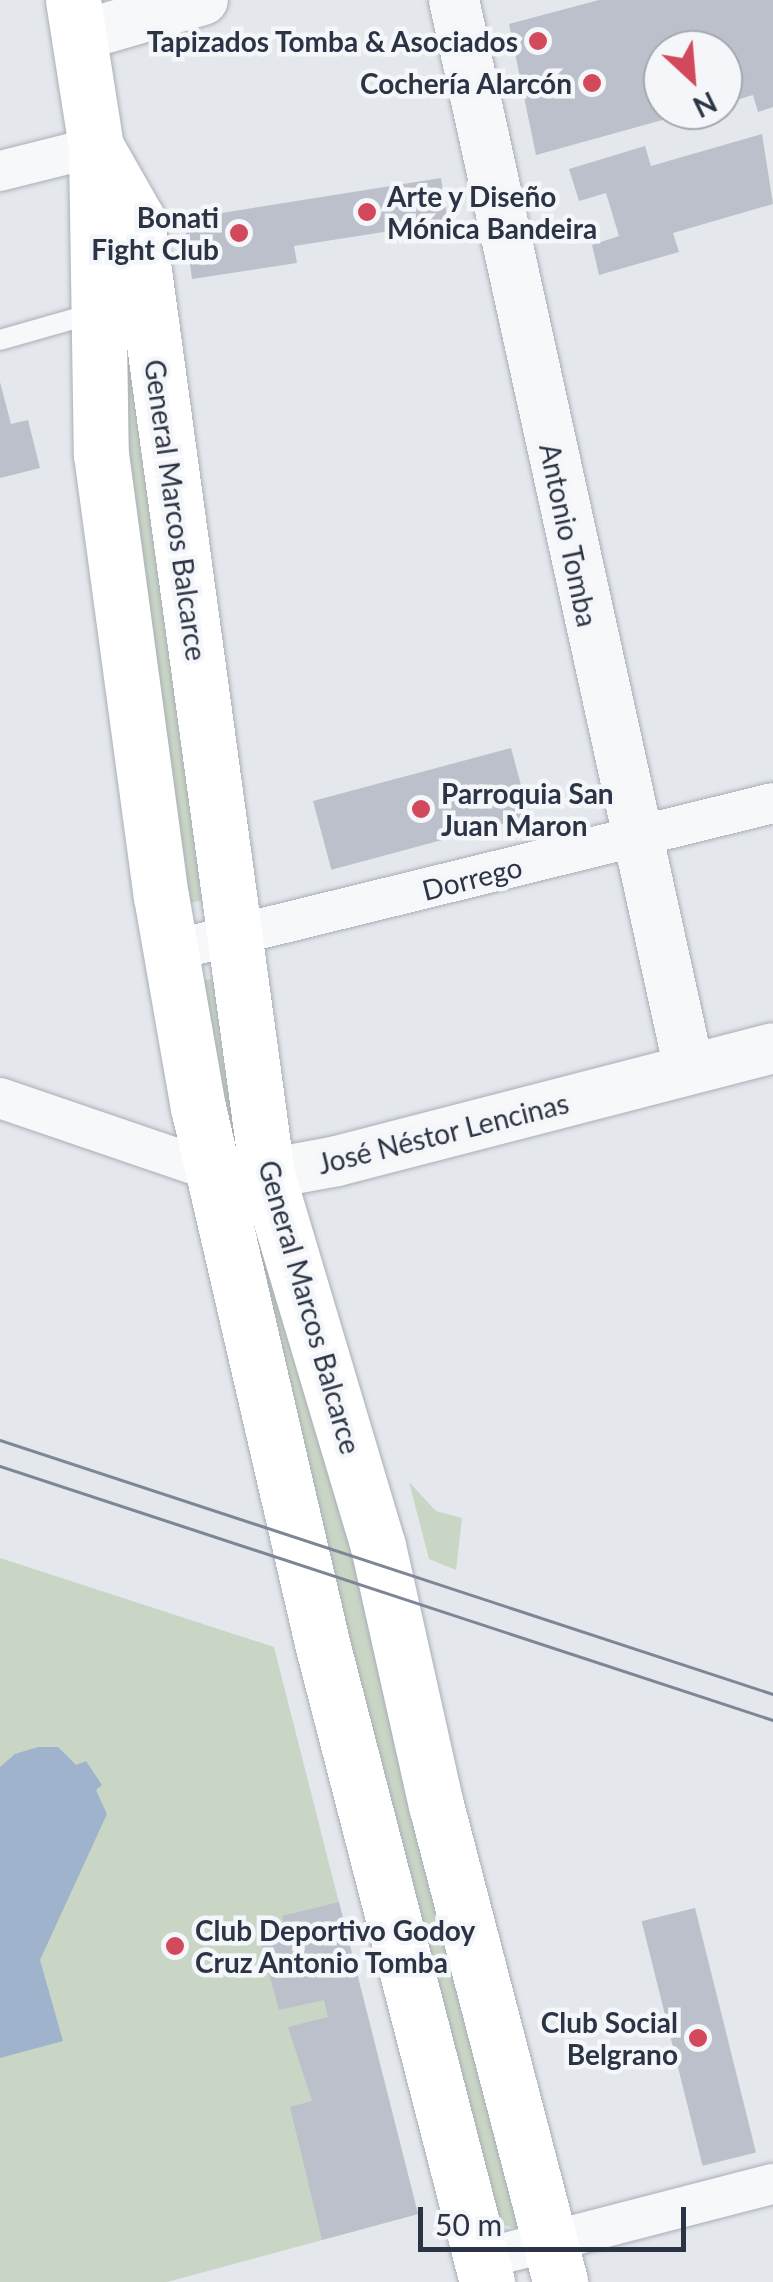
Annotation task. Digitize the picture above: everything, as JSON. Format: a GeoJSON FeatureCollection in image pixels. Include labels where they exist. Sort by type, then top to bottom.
{"type":"FeatureCollection","features":[{"type":"Feature","properties":{"kind":"main road","name":"General Marcos Balcarce"},"geometry":{"type":"LineString","coordinates":[[76,13],[96,147],[95,314],[104,473],[170,951],[210,1170],[322,1643],[484,2270]]}},
{"type":"Feature","properties":{"kind":"main road","name":"General Marcos Balcarce"},"geometry":{"type":"LineString","coordinates":[[96,147],[137,219],[267,1174],[378,1546],[436,1805],[554,2262]]}},
{"type":"Feature","properties":{"kind":"street"},"geometry":{"type":"LineString","coordinates":[[76,13],[203,0]]}},
{"type":"Feature","properties":{"kind":"street","name":"Antonio Tomba"},"geometry":{"type":"LineString","coordinates":[[454,0],[634,838],[690,1069]]}},
{"type":"Feature","properties":{"kind":"street"},"geometry":{"type":"LineString","coordinates":[[0,171],[96,147]]}},
{"type":"Feature","properties":{"kind":"street","name":"Dorrego"},"geometry":{"type":"LineString","coordinates":[[170,951],[773,803]]}},
{"type":"Feature","properties":{"kind":"street","name":"José Néstor Lencinas"},"geometry":{"type":"LineString","coordinates":[[0,1098],[210,1170],[267,1174],[773,1048]]}},
{"type":"Feature","properties":{"kind":"street"},"geometry":{"type":"LineString","coordinates":[[484,2270],[554,2262],[773,2184]]}},
{"type":"Feature","properties":{"kind":"lane"},"geometry":{"type":"LineString","coordinates":[[0,340],[95,314]]}},
{"type":"Feature","properties":{"kind":"green space"},"geometry":{"type":"Polygon","coordinates":[[[122,256],[204,900],[184,904],[126,471],[122,256]]]}},
{"type":"Feature","properties":{"kind":"green space"},"geometry":{"type":"Polygon","coordinates":[[[218,978],[240,1118],[219,1122],[197,981],[218,978]]]}},
{"type":"Feature","properties":{"kind":"green space"},"geometry":{"type":"Polygon","coordinates":[[[252,1218],[274,1251],[525,2225],[516,2228],[501,2225],[390,1813],[252,1218]]]}},
{"type":"Feature","properties":{"kind":"green space"},"geometry":{"type":"Polygon","coordinates":[[[409,1482],[436,1511],[462,1518],[456,1570],[429,1559],[409,1482]]]}},
{"type":"Feature","properties":{"kind":"green space","name":"Club Deportivo Godoy Cruz Antonio Tomba"},"geometry":{"type":"Polygon","coordinates":[[[0,1558],[274,1647],[418,2214],[167,2282],[0,2282],[0,1558]]]}},
{"type":"Feature","properties":{"kind":"water"},"geometry":{"type":"Polygon","coordinates":[[[38,1747],[58,1747],[76,1765],[86,1761],[102,1785],[96,1790],[107,1814],[40,1960],[63,2041],[0,2058],[0,1767],[15,1754],[38,1747]]]}},
{"type":"Feature","properties":{"kind":"building","name":"Cochería Alarcón"},"geometry":{"type":"Polygon","coordinates":[[[599,0],[773,0],[773,107],[758,112],[753,95],[743,98],[743,30],[643,30],[643,125],[536,155],[509,24],[599,0]]]}},
{"type":"Feature","properties":{"kind":"building"},"geometry":{"type":"Polygon","coordinates":[[[762,134],[773,204],[673,233],[679,252],[599,275],[592,245],[619,236],[606,193],[579,201],[569,169],[645,146],[651,166],[762,134]]]}},
{"type":"Feature","properties":{"kind":"building"},"geometry":{"type":"Polygon","coordinates":[[[441,178],[448,222],[294,246],[297,263],[192,279],[184,219],[441,178]]]}},
{"type":"Feature","properties":{"kind":"building"},"geometry":{"type":"Polygon","coordinates":[[[0,382],[11,424],[28,420],[40,468],[0,478],[0,382]]]}},
{"type":"Feature","properties":{"kind":"building","name":"Parroquia San Juan Maron"},"geometry":{"type":"Polygon","coordinates":[[[511,748],[529,817],[331,870],[313,801],[511,748]]]}},
{"type":"Feature","properties":{"kind":"building"},"geometry":{"type":"Polygon","coordinates":[[[339,1902],[418,2214],[322,2240],[290,2107],[312,2101],[288,2027],[328,2017],[324,2000],[279,2010],[258,1933],[285,1927],[282,1916],[339,1902]]]}},
{"type":"Feature","properties":{"kind":"building","name":"Club Social Belgrano"},"geometry":{"type":"Polygon","coordinates":[[[695,1908],[756,2153],[703,2166],[642,1921],[695,1908]]]}},
{"type":"Feature","properties":{"kind":"tram line"},"geometry":{"type":"LineString","coordinates":[[0,1440],[773,1694]]}},
{"type":"Feature","properties":{"kind":"tram line"},"geometry":{"type":"LineString","coordinates":[[0,1466],[773,1720]]}},
{"type":"Feature","properties":{"kind":"place","name":"Tapizados Tomba & Asociados"},"geometry":{"type":"Point","coordinates":[538,41]}},
{"type":"Feature","properties":{"kind":"place","name":"Cochería Alarcón"},"geometry":{"type":"Point","coordinates":[592,83]}},
{"type":"Feature","properties":{"kind":"place","name":"Arte y Diseño Mónica Bandeira"},"geometry":{"type":"Point","coordinates":[367,212]}},
{"type":"Feature","properties":{"kind":"place","name":"Bonati Fight Club"},"geometry":{"type":"Point","coordinates":[239,233]}},
{"type":"Feature","properties":{"kind":"place","name":"Parroquia San Juan Maron"},"geometry":{"type":"Point","coordinates":[421,809]}},
{"type":"Feature","properties":{"kind":"place","name":"Club Deportivo Godoy Cruz Antonio Tomba"},"geometry":{"type":"Point","coordinates":[175,1946]}},
{"type":"Feature","properties":{"kind":"place","name":"Club Social Belgrano"},"geometry":{"type":"Point","coordinates":[698,2038]}}]}
